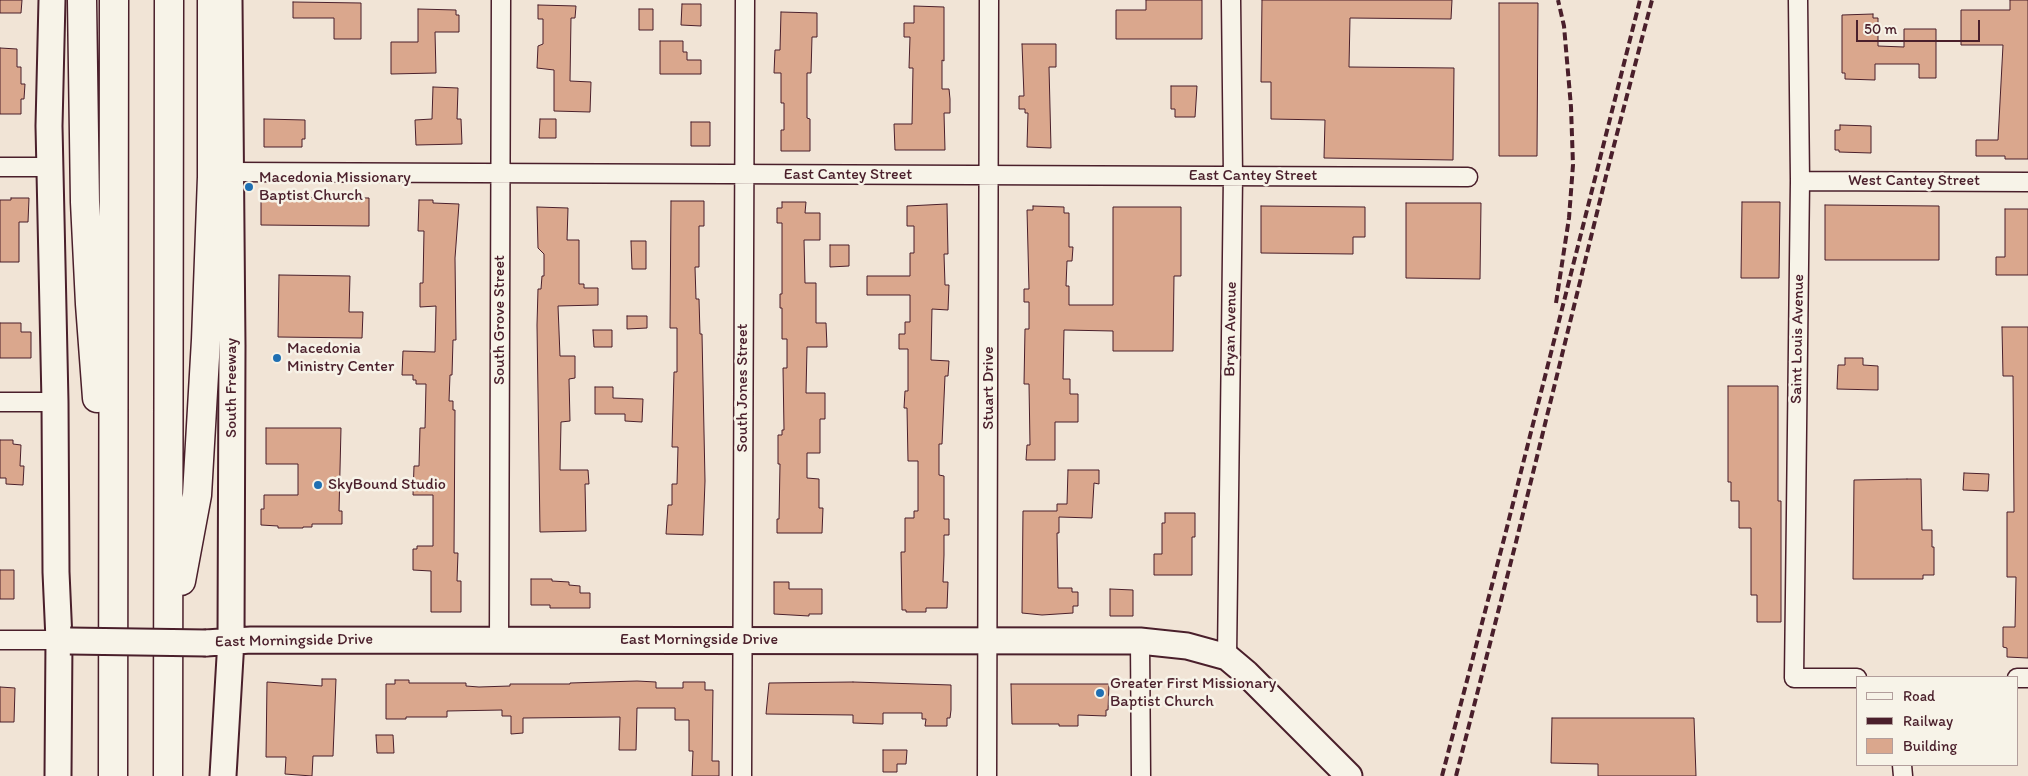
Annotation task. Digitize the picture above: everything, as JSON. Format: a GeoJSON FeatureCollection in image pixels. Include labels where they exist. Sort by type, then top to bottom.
{"type":"FeatureCollection","features":[{"type":"Feature","properties":{"kind":"highway"},"geometry":{"type":"LineString","coordinates":[[82,0],[85,202],[90,304],[113,607]]}},
{"type":"Feature","properties":{"kind":"highway"},"geometry":{"type":"LineString","coordinates":[[113,776],[114,0]]}},
{"type":"Feature","properties":{"kind":"highway"},"geometry":{"type":"LineString","coordinates":[[168,776],[169,0]]}},
{"type":"Feature","properties":{"kind":"highway"},"geometry":{"type":"LineString","coordinates":[[168,689],[174,619],[197,495],[206,340],[212,177],[212,0]]}},
{"type":"Feature","properties":{"kind":"main road"},"geometry":{"type":"LineString","coordinates":[[52,0],[49,126],[55,402],[56,572],[65,640],[58,776]]}},
{"type":"Feature","properties":{"kind":"main road","name":"South Freeway"},"geometry":{"type":"LineString","coordinates":[[223,776],[219,641],[232,345],[229,0]]}},
{"type":"Feature","properties":{"kind":"main road","name":"East Morningside Drive"},"geometry":{"type":"LineString","coordinates":[[65,640],[988,639],[1140,641],[1187,646],[1227,657],[1246,673],[1349,776]]}},
{"type":"Feature","properties":{"kind":"street","name":"South Grove Street"},"geometry":{"type":"LineString","coordinates":[[499,640],[501,0]]}},
{"type":"Feature","properties":{"kind":"street","name":"South Jones Street"},"geometry":{"type":"LineString","coordinates":[[742,776],[745,0]]}},
{"type":"Feature","properties":{"kind":"street","name":"Stuart Drive"},"geometry":{"type":"LineString","coordinates":[[987,776],[990,0]]}},
{"type":"Feature","properties":{"kind":"street","name":"Bryan Avenue"},"geometry":{"type":"LineString","coordinates":[[1227,657],[1233,176],[1231,0]]}},
{"type":"Feature","properties":{"kind":"street","name":"Saint Louis Avenue"},"geometry":{"type":"LineString","coordinates":[[1798,0],[1800,181],[1794,678],[1856,678]]}},
{"type":"Feature","properties":{"kind":"street"},"geometry":{"type":"LineString","coordinates":[[0,167],[50,167]]}},
{"type":"Feature","properties":{"kind":"street","name":"East Cantey Street"},"geometry":{"type":"LineString","coordinates":[[229,172],[1468,177]]}},
{"type":"Feature","properties":{"kind":"street","name":"West Cantey Street"},"geometry":{"type":"LineString","coordinates":[[1800,181],[2028,182]]}},
{"type":"Feature","properties":{"kind":"street"},"geometry":{"type":"LineString","coordinates":[[0,402],[55,402]]}},
{"type":"Feature","properties":{"kind":"street","name":"East Morningside Drive"},"geometry":{"type":"LineString","coordinates":[[0,640],[65,640]]}},
{"type":"Feature","properties":{"kind":"street"},"geometry":{"type":"LineString","coordinates":[[1140,641],[1141,776]]}},
{"type":"Feature","properties":{"kind":"building"},"geometry":{"type":"Polygon","coordinates":[[[0,0],[22,0],[21,13],[0,13],[0,0]]]}},
{"type":"Feature","properties":{"kind":"building"},"geometry":{"type":"Polygon","coordinates":[[[1146,0],[1202,0],[1202,39],[1116,39],[1116,10],[1146,10],[1146,0]]]}},
{"type":"Feature","properties":{"kind":"building"},"geometry":{"type":"Polygon","coordinates":[[[1262,0],[1452,0],[1451,19],[1350,18],[1349,67],[1454,68],[1453,160],[1324,158],[1325,120],[1271,119],[1271,82],[1261,82],[1262,0]]]}},
{"type":"Feature","properties":{"kind":"building"},"geometry":{"type":"Polygon","coordinates":[[[2010,0],[2028,0],[2028,159],[2005,159],[2005,156],[1976,156],[1976,140],[1998,140],[2003,45],[1961,45],[1961,10],[2010,10],[2010,0]]]}},
{"type":"Feature","properties":{"kind":"building"},"geometry":{"type":"Polygon","coordinates":[[[293,2],[361,3],[361,39],[334,39],[334,18],[293,18],[293,2]]]}},
{"type":"Feature","properties":{"kind":"building"},"geometry":{"type":"Polygon","coordinates":[[[1499,3],[1538,3],[1537,156],[1499,156],[1499,3]]]}},
{"type":"Feature","properties":{"kind":"building"},"geometry":{"type":"Polygon","coordinates":[[[682,4],[701,4],[701,26],[681,25],[682,4]]]}},
{"type":"Feature","properties":{"kind":"building"},"geometry":{"type":"Polygon","coordinates":[[[538,5],[576,6],[575,18],[571,18],[570,81],[591,82],[590,112],[554,111],[554,70],[537,68],[538,46],[543,44],[543,19],[538,19],[538,5]]]}},
{"type":"Feature","properties":{"kind":"building"},"geometry":{"type":"Polygon","coordinates":[[[914,6],[944,7],[942,89],[949,89],[950,99],[950,113],[944,113],[945,150],[895,150],[894,124],[912,124],[913,68],[909,68],[910,37],[904,37],[904,23],[914,23],[914,6]]]}},
{"type":"Feature","properties":{"kind":"building"},"geometry":{"type":"Polygon","coordinates":[[[418,9],[456,10],[456,15],[459,15],[459,32],[435,32],[436,73],[391,74],[391,42],[418,42],[418,9]]]}},
{"type":"Feature","properties":{"kind":"building"},"geometry":{"type":"Polygon","coordinates":[[[639,9],[653,9],[653,30],[639,30],[639,9]]]}},
{"type":"Feature","properties":{"kind":"building"},"geometry":{"type":"Polygon","coordinates":[[[781,12],[817,13],[817,37],[812,37],[811,73],[807,73],[807,118],[810,119],[810,151],[781,151],[781,130],[784,130],[784,103],[781,103],[781,73],[774,73],[775,50],[780,50],[781,12]]]}},
{"type":"Feature","properties":{"kind":"building"},"geometry":{"type":"Polygon","coordinates":[[[1873,14],[1873,18],[1878,18],[1878,46],[1904,47],[1904,29],[1936,29],[1936,78],[1919,78],[1919,64],[1875,64],[1875,80],[1845,79],[1845,73],[1842,73],[1842,15],[1873,14]]]}},
{"type":"Feature","properties":{"kind":"building"},"geometry":{"type":"Polygon","coordinates":[[[660,41],[683,41],[683,52],[687,52],[687,60],[701,60],[701,74],[660,74],[660,41]]]}},
{"type":"Feature","properties":{"kind":"building"},"geometry":{"type":"Polygon","coordinates":[[[1022,44],[1056,44],[1056,67],[1049,67],[1051,148],[1027,147],[1028,113],[1025,113],[1025,109],[1019,109],[1019,96],[1024,96],[1022,44]]]}},
{"type":"Feature","properties":{"kind":"building"},"geometry":{"type":"Polygon","coordinates":[[[0,48],[17,49],[17,67],[21,67],[21,84],[25,84],[24,99],[21,99],[21,114],[0,114],[0,48]]]}},
{"type":"Feature","properties":{"kind":"building"},"geometry":{"type":"Polygon","coordinates":[[[1171,86],[1197,86],[1195,117],[1175,117],[1175,109],[1171,109],[1171,86]]]}},
{"type":"Feature","properties":{"kind":"building"},"geometry":{"type":"Polygon","coordinates":[[[433,87],[458,88],[457,119],[461,119],[462,144],[416,145],[415,120],[432,119],[433,87]]]}},
{"type":"Feature","properties":{"kind":"building"},"geometry":{"type":"Polygon","coordinates":[[[264,119],[305,120],[305,139],[302,139],[302,147],[264,147],[264,119]]]}},
{"type":"Feature","properties":{"kind":"building"},"geometry":{"type":"Polygon","coordinates":[[[540,119],[556,119],[556,138],[539,138],[540,119]]]}},
{"type":"Feature","properties":{"kind":"building"},"geometry":{"type":"Polygon","coordinates":[[[691,122],[710,122],[710,146],[691,146],[691,122]]]}},
{"type":"Feature","properties":{"kind":"building"},"geometry":{"type":"Polygon","coordinates":[[[1840,125],[1871,126],[1871,153],[1839,152],[1839,150],[1835,150],[1835,130],[1840,130],[1840,125]]]}},
{"type":"Feature","properties":{"kind":"building"},"geometry":{"type":"Polygon","coordinates":[[[261,197],[369,198],[369,226],[261,225],[261,197]]]}},
{"type":"Feature","properties":{"kind":"building"},"geometry":{"type":"Polygon","coordinates":[[[11,198],[29,198],[28,222],[19,222],[19,262],[0,262],[0,200],[11,200],[11,198]]]}},
{"type":"Feature","properties":{"kind":"building"},"geometry":{"type":"Polygon","coordinates":[[[419,200],[433,200],[433,203],[459,204],[455,258],[456,340],[453,340],[449,401],[453,401],[453,410],[455,410],[454,553],[458,553],[457,581],[461,581],[461,612],[431,612],[431,571],[413,570],[413,549],[417,549],[417,546],[433,546],[433,495],[413,495],[414,466],[419,466],[420,428],[425,428],[426,384],[416,384],[416,380],[413,380],[413,375],[402,375],[403,351],[435,352],[436,306],[420,307],[420,283],[423,283],[424,231],[418,231],[419,200]]]}},
{"type":"Feature","properties":{"kind":"building"},"geometry":{"type":"Polygon","coordinates":[[[671,201],[704,201],[704,226],[699,226],[699,267],[695,267],[696,299],[699,299],[700,334],[702,334],[705,481],[703,535],[666,534],[668,505],[672,505],[672,484],[677,484],[678,447],[672,447],[674,372],[677,372],[677,328],[670,328],[671,201]]]}},
{"type":"Feature","properties":{"kind":"building"},"geometry":{"type":"Polygon","coordinates":[[[782,202],[806,202],[805,213],[820,213],[820,240],[804,240],[805,283],[816,283],[816,323],[826,323],[827,347],[807,347],[806,393],[825,393],[825,419],[820,419],[820,453],[807,453],[807,478],[819,479],[819,508],[823,508],[822,533],[777,533],[780,464],[778,464],[778,435],[782,435],[782,430],[784,430],[783,368],[787,368],[787,339],[782,339],[782,308],[780,308],[780,294],[782,294],[782,223],[777,223],[777,208],[782,208],[782,202]]]}},
{"type":"Feature","properties":{"kind":"building"},"geometry":{"type":"Polygon","coordinates":[[[1742,202],[1780,202],[1779,278],[1741,278],[1742,202]]]}},
{"type":"Feature","properties":{"kind":"building"},"geometry":{"type":"Polygon","coordinates":[[[1406,203],[1481,203],[1480,279],[1406,278],[1406,203]]]}},
{"type":"Feature","properties":{"kind":"building"},"geometry":{"type":"Polygon","coordinates":[[[947,204],[948,254],[944,254],[945,285],[949,285],[948,310],[932,309],[931,360],[949,361],[948,376],[945,376],[942,444],[939,444],[939,475],[944,476],[944,519],[949,519],[949,535],[944,535],[943,582],[948,582],[947,608],[926,608],[926,612],[906,612],[906,610],[902,610],[901,552],[905,552],[905,518],[914,518],[914,511],[918,511],[918,461],[908,461],[907,408],[904,408],[905,391],[908,391],[908,349],[899,349],[899,334],[905,334],[905,322],[910,322],[910,295],[867,295],[867,276],[910,276],[910,253],[914,253],[914,226],[907,226],[907,206],[947,204]]]}},
{"type":"Feature","properties":{"kind":"building"},"geometry":{"type":"Polygon","coordinates":[[[1825,205],[1939,206],[1939,260],[1825,260],[1825,205]]]}},
{"type":"Feature","properties":{"kind":"building"},"geometry":{"type":"Polygon","coordinates":[[[1033,206],[1064,207],[1064,213],[1069,213],[1069,247],[1073,247],[1072,261],[1067,261],[1066,286],[1069,286],[1069,305],[1113,305],[1113,207],[1181,207],[1181,276],[1174,276],[1173,351],[1113,351],[1113,331],[1064,330],[1063,379],[1070,379],[1070,394],[1078,394],[1078,422],[1055,422],[1055,460],[1026,460],[1027,445],[1030,445],[1029,384],[1024,384],[1025,329],[1029,329],[1029,302],[1024,302],[1024,289],[1029,289],[1027,210],[1033,210],[1033,206]]]}},
{"type":"Feature","properties":{"kind":"building"},"geometry":{"type":"Polygon","coordinates":[[[1261,206],[1365,207],[1365,237],[1353,237],[1353,254],[1261,253],[1261,206]]]}},
{"type":"Feature","properties":{"kind":"building"},"geometry":{"type":"Polygon","coordinates":[[[537,207],[568,208],[567,240],[579,240],[579,284],[584,284],[584,288],[598,288],[598,305],[558,306],[560,356],[575,356],[575,378],[569,379],[570,421],[561,422],[560,470],[588,470],[589,484],[585,484],[586,531],[540,532],[537,325],[538,289],[541,289],[542,276],[544,276],[544,254],[538,248],[537,207]]]}},
{"type":"Feature","properties":{"kind":"building"},"geometry":{"type":"Polygon","coordinates":[[[2005,209],[2028,209],[2028,275],[1996,275],[1996,257],[2005,257],[2005,209]]]}},
{"type":"Feature","properties":{"kind":"building"},"geometry":{"type":"Polygon","coordinates":[[[631,241],[646,241],[646,269],[632,269],[631,241]]]}},
{"type":"Feature","properties":{"kind":"building"},"geometry":{"type":"Polygon","coordinates":[[[830,245],[849,245],[849,266],[830,267],[830,245]]]}},
{"type":"Feature","properties":{"kind":"building"},"geometry":{"type":"Polygon","coordinates":[[[279,275],[350,276],[349,312],[363,312],[362,338],[278,337],[279,275]]]}},
{"type":"Feature","properties":{"kind":"building"},"geometry":{"type":"Polygon","coordinates":[[[627,316],[647,316],[647,328],[627,329],[627,316]]]}},
{"type":"Feature","properties":{"kind":"building"},"geometry":{"type":"Polygon","coordinates":[[[0,323],[21,323],[21,332],[31,332],[31,358],[0,358],[0,323]]]}},
{"type":"Feature","properties":{"kind":"building"},"geometry":{"type":"Polygon","coordinates":[[[2002,327],[2028,327],[2028,658],[2007,657],[2007,648],[2003,647],[2003,627],[2015,627],[2016,577],[2007,577],[2007,512],[2014,512],[2013,376],[2003,376],[2002,327]]]}},
{"type":"Feature","properties":{"kind":"building"},"geometry":{"type":"Polygon","coordinates":[[[593,330],[612,330],[612,347],[594,347],[593,330]]]}},
{"type":"Feature","properties":{"kind":"building"},"geometry":{"type":"Polygon","coordinates":[[[1845,358],[1863,358],[1863,365],[1878,366],[1878,390],[1837,389],[1838,365],[1845,365],[1845,358]]]}},
{"type":"Feature","properties":{"kind":"building"},"geometry":{"type":"Polygon","coordinates":[[[1728,386],[1778,386],[1778,501],[1781,501],[1781,622],[1757,622],[1757,595],[1751,595],[1751,528],[1739,528],[1739,501],[1731,501],[1731,482],[1728,482],[1728,386]]]}},
{"type":"Feature","properties":{"kind":"building"},"geometry":{"type":"Polygon","coordinates":[[[595,387],[613,387],[613,398],[643,399],[642,422],[625,421],[625,414],[595,414],[595,387]]]}},
{"type":"Feature","properties":{"kind":"building","name":"SkyBound Studio"},"geometry":{"type":"Polygon","coordinates":[[[266,428],[341,428],[339,511],[342,511],[342,524],[312,524],[312,527],[303,528],[278,528],[278,526],[261,525],[261,509],[264,509],[264,495],[298,495],[298,464],[266,464],[266,428]]]}},
{"type":"Feature","properties":{"kind":"building"},"geometry":{"type":"Polygon","coordinates":[[[0,440],[13,440],[13,444],[21,445],[20,466],[24,466],[23,485],[6,484],[6,478],[0,478],[0,440]]]}},
{"type":"Feature","properties":{"kind":"building"},"geometry":{"type":"Polygon","coordinates":[[[1068,470],[1099,470],[1099,484],[1094,483],[1092,518],[1059,517],[1059,533],[1057,533],[1058,588],[1072,588],[1072,592],[1078,592],[1078,606],[1073,606],[1073,613],[1042,615],[1022,613],[1023,511],[1057,511],[1057,504],[1067,504],[1068,470]]]}},
{"type":"Feature","properties":{"kind":"building"},"geometry":{"type":"Polygon","coordinates":[[[1964,473],[1989,474],[1988,491],[1963,490],[1964,473]]]}},
{"type":"Feature","properties":{"kind":"building"},"geometry":{"type":"Polygon","coordinates":[[[1921,479],[1922,530],[1932,530],[1934,575],[1923,575],[1923,579],[1853,579],[1854,480],[1921,479]]]}},
{"type":"Feature","properties":{"kind":"building"},"geometry":{"type":"Polygon","coordinates":[[[1165,513],[1195,513],[1195,537],[1192,537],[1192,575],[1154,575],[1154,554],[1162,554],[1162,523],[1165,523],[1165,513]]]}},
{"type":"Feature","properties":{"kind":"building"},"geometry":{"type":"Polygon","coordinates":[[[0,570],[14,570],[14,599],[0,599],[0,570]]]}},
{"type":"Feature","properties":{"kind":"building"},"geometry":{"type":"Polygon","coordinates":[[[531,579],[552,579],[552,581],[569,582],[569,585],[580,586],[580,593],[590,593],[590,608],[550,608],[550,605],[531,605],[531,579]]]}},
{"type":"Feature","properties":{"kind":"building"},"geometry":{"type":"Polygon","coordinates":[[[774,582],[789,582],[789,589],[822,589],[822,614],[809,614],[809,616],[774,614],[774,582]]]}},
{"type":"Feature","properties":{"kind":"building"},"geometry":{"type":"Polygon","coordinates":[[[1110,589],[1133,590],[1133,616],[1110,616],[1110,589]]]}},
{"type":"Feature","properties":{"kind":"building"},"geometry":{"type":"Polygon","coordinates":[[[322,679],[336,679],[333,756],[313,756],[312,776],[285,774],[286,757],[266,757],[267,682],[322,686],[322,679]]]}},
{"type":"Feature","properties":{"kind":"building"},"geometry":{"type":"Polygon","coordinates":[[[395,680],[409,680],[409,683],[466,683],[466,686],[479,687],[510,686],[510,684],[637,681],[656,682],[656,688],[683,688],[683,682],[705,682],[705,690],[713,690],[712,761],[719,761],[719,776],[692,776],[693,751],[689,751],[689,720],[675,720],[675,708],[637,708],[636,750],[619,750],[620,717],[523,718],[523,733],[511,734],[511,716],[502,716],[502,710],[447,711],[447,717],[386,719],[386,684],[395,684],[395,680]]]}},
{"type":"Feature","properties":{"kind":"building"},"geometry":{"type":"Polygon","coordinates":[[[853,682],[951,685],[951,710],[950,718],[947,718],[947,726],[925,726],[926,719],[922,719],[922,713],[883,713],[883,724],[853,723],[853,715],[766,714],[769,683],[853,682]]]}},
{"type":"Feature","properties":{"kind":"building"},"geometry":{"type":"Polygon","coordinates":[[[1011,684],[1109,684],[1108,710],[1106,710],[1106,716],[1078,715],[1078,726],[1012,724],[1011,684]]]}},
{"type":"Feature","properties":{"kind":"building"},"geometry":{"type":"Polygon","coordinates":[[[0,687],[15,688],[14,722],[0,722],[0,687]]]}},
{"type":"Feature","properties":{"kind":"building"},"geometry":{"type":"Polygon","coordinates":[[[1552,718],[1694,718],[1696,776],[1598,776],[1598,764],[1551,763],[1552,718]]]}},
{"type":"Feature","properties":{"kind":"building"},"geometry":{"type":"Polygon","coordinates":[[[376,735],[393,735],[394,753],[377,753],[376,735]]]}},
{"type":"Feature","properties":{"kind":"building"},"geometry":{"type":"Polygon","coordinates":[[[883,750],[907,750],[906,764],[897,764],[897,772],[883,772],[883,750]]]}},
{"type":"Feature","properties":{"kind":"railway"},"geometry":{"type":"LineString","coordinates":[[1556,303],[1569,218],[1573,165],[1571,107],[1564,26],[1558,0]]}},
{"type":"Feature","properties":{"kind":"railway"},"geometry":{"type":"LineString","coordinates":[[1442,776],[1640,0]]}},
{"type":"Feature","properties":{"kind":"railway"},"geometry":{"type":"LineString","coordinates":[[1456,776],[1607,172],[1652,0]]}},
{"type":"Feature","properties":{"kind":"place","name":"Macedonia Missionary Baptist Church"},"geometry":{"type":"Point","coordinates":[249,187]}},
{"type":"Feature","properties":{"kind":"place","name":"Macedonia Ministry Center"},"geometry":{"type":"Point","coordinates":[277,358]}},
{"type":"Feature","properties":{"kind":"place","name":"SkyBound Studio"},"geometry":{"type":"Point","coordinates":[318,485]}},
{"type":"Feature","properties":{"kind":"place","name":"Greater First Missionary Baptist Church"},"geometry":{"type":"Point","coordinates":[1100,693]}}]}
